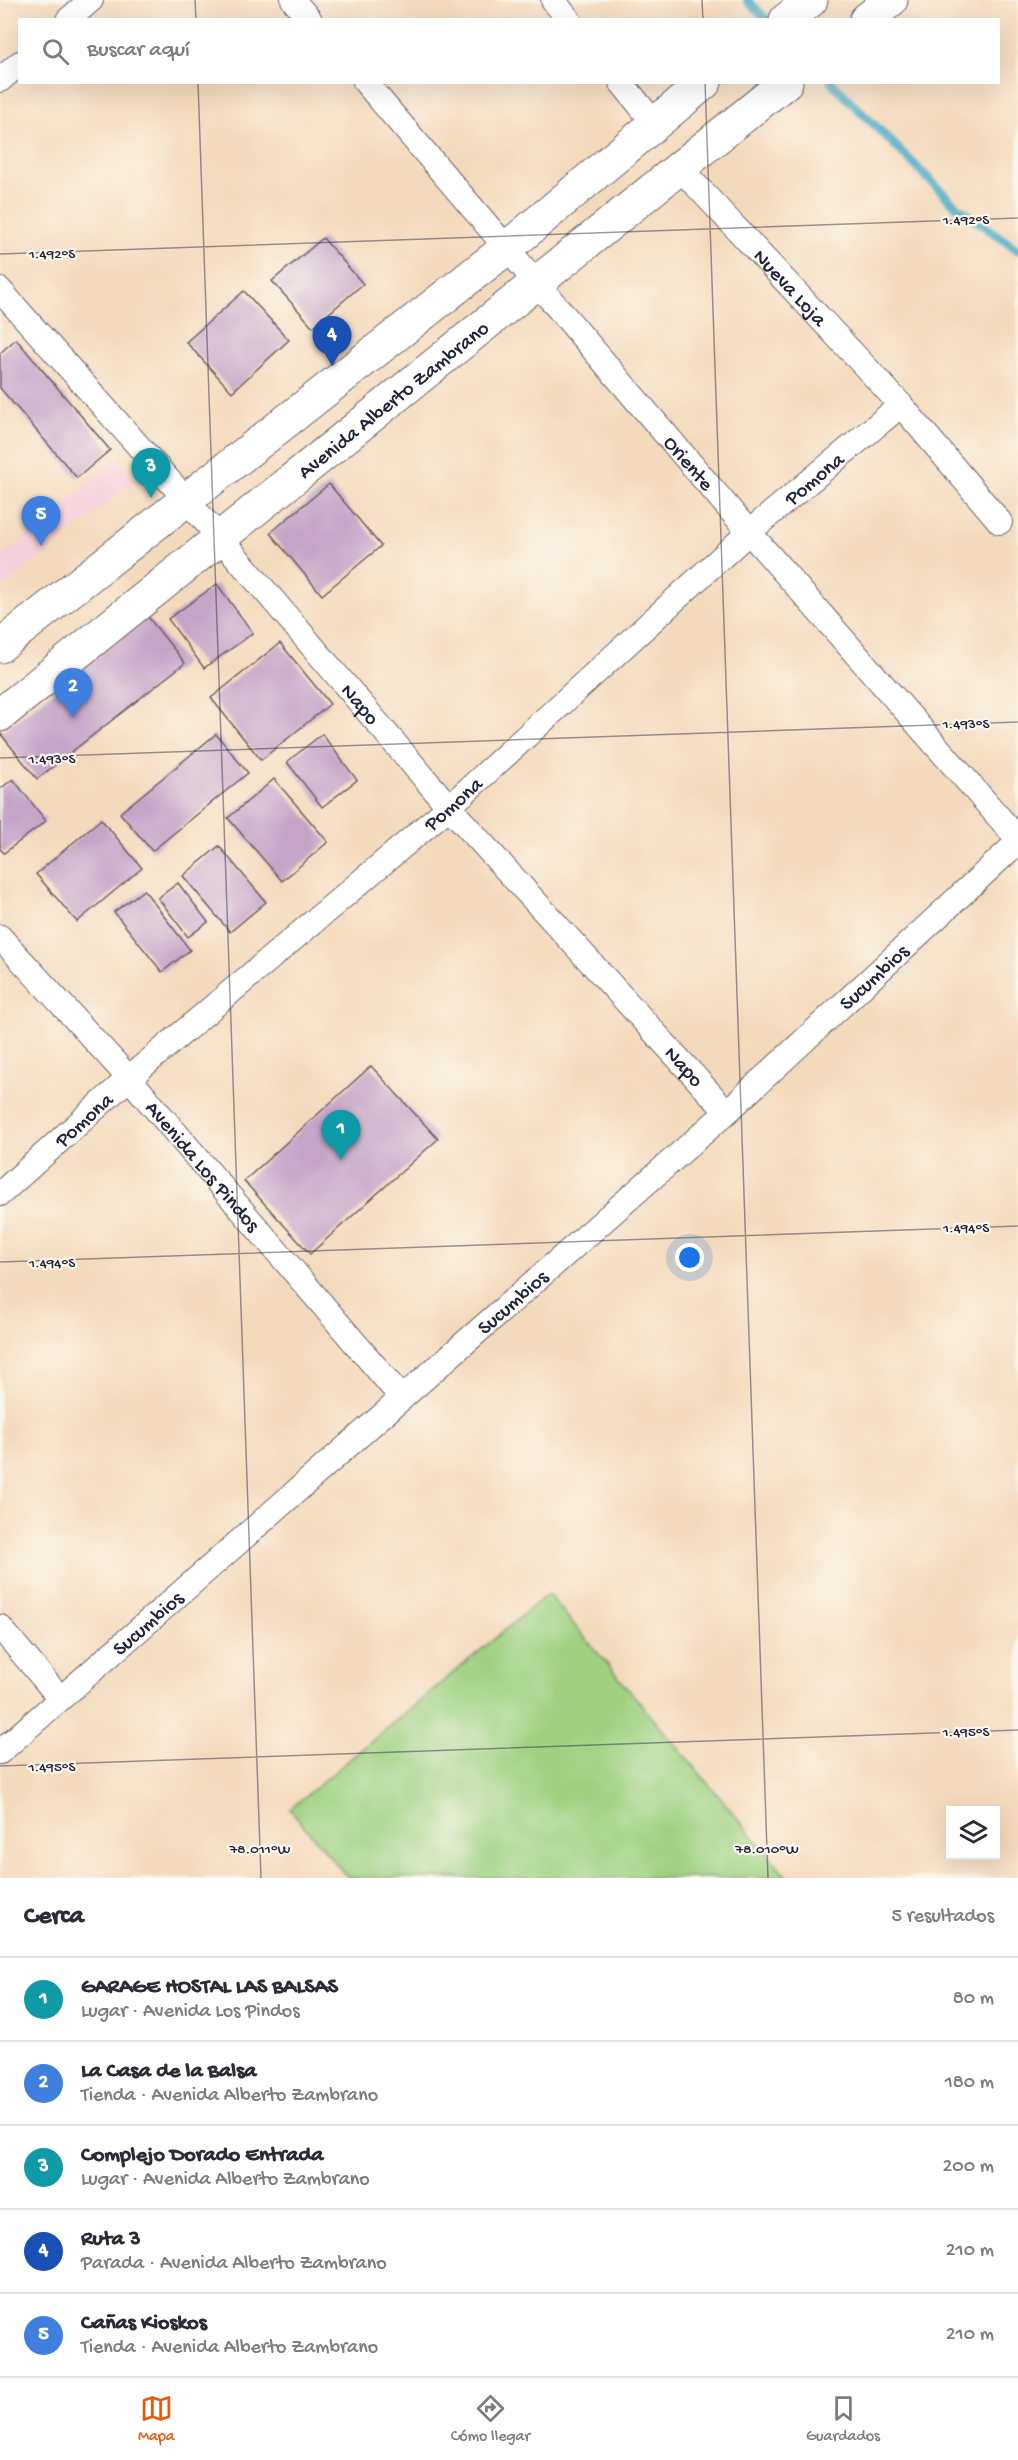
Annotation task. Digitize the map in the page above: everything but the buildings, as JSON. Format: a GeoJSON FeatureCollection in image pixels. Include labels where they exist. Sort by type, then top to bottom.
{"type":"FeatureCollection","features":[{"type":"Feature","properties":{"kind":"highway"},"geometry":{"type":"LineString","coordinates":[[788,18],[811,0]]}},
{"type":"Feature","properties":{"kind":"highway"},"geometry":{"type":"LineString","coordinates":[[868,18],[891,0]]}},
{"type":"Feature","properties":{"kind":"highway"},"geometry":{"type":"LineString","coordinates":[[0,646],[508,247],[703,84]]}},
{"type":"Feature","properties":{"kind":"highway","name":"Avenida Alberto Zambrano"},"geometry":{"type":"LineString","coordinates":[[0,715],[784,84]]}},
{"type":"Feature","properties":{"kind":"street"},"geometry":{"type":"LineString","coordinates":[[70,18],[90,0]]}},
{"type":"Feature","properties":{"kind":"street"},"geometry":{"type":"LineString","coordinates":[[293,0],[308,18]]}},
{"type":"Feature","properties":{"kind":"street"},"geometry":{"type":"LineString","coordinates":[[553,0],[567,18]]}},
{"type":"Feature","properties":{"kind":"street"},"geometry":{"type":"LineString","coordinates":[[0,80],[18,65]]}},
{"type":"Feature","properties":{"kind":"street","name":"Oriente"},"geometry":{"type":"LineString","coordinates":[[366,84],[508,247],[749,532],[1018,841]]}},
{"type":"Feature","properties":{"kind":"street"},"geometry":{"type":"LineString","coordinates":[[623,84],[654,123]]}},
{"type":"Feature","properties":{"kind":"street","name":"Nueva Loja"},"geometry":{"type":"LineString","coordinates":[[679,168],[901,405],[1000,522]]}},
{"type":"Feature","properties":{"kind":"street","name":"Napo"},"geometry":{"type":"LineString","coordinates":[[0,290],[220,539],[449,807],[727,1113]]}},
{"type":"Feature","properties":{"kind":"street","name":"Pomona"},"geometry":{"type":"LineString","coordinates":[[0,1194],[129,1078],[449,807],[749,532],[901,405]]}},
{"type":"Feature","properties":{"kind":"street","name":"Sucumbios"},"geometry":{"type":"LineString","coordinates":[[0,1752],[727,1113],[1018,841]]}},
{"type":"Feature","properties":{"kind":"street","name":"Avenida Los Pindos"},"geometry":{"type":"LineString","coordinates":[[0,937],[129,1078],[402,1398]]}},
{"type":"Feature","properties":{"kind":"street"},"geometry":{"type":"LineString","coordinates":[[0,1627],[60,1698]]}},
{"type":"Feature","properties":{"kind":"shaded area"},"geometry":{"type":"Polygon","coordinates":[[[118,460],[135,481],[0,590],[0,559],[118,460]]]}},
{"type":"Feature","properties":{"kind":"green space"},"geometry":{"type":"Polygon","coordinates":[[[548,1594],[788,1878],[348,1878],[290,1809],[548,1594]]]}},
{"type":"Feature","properties":{"kind":"waterway"},"geometry":{"type":"LineString","coordinates":[[747,0],[765,18]]}},
{"type":"Feature","properties":{"kind":"waterway"},"geometry":{"type":"LineString","coordinates":[[833,84],[956,206],[1018,250]]}},
{"type":"Feature","properties":{"kind":"place","name":"Ruta 3"},"geometry":{"type":"Point","coordinates":[332,366]}},
{"type":"Feature","properties":{"kind":"place","name":"Complejo Dorado Entrada"},"geometry":{"type":"Point","coordinates":[151,498]}},
{"type":"Feature","properties":{"kind":"place","name":"Cañas Kioskos"},"geometry":{"type":"Point","coordinates":[41,546]}},
{"type":"Feature","properties":{"kind":"place","name":"La Casa de la Balsa"},"geometry":{"type":"Point","coordinates":[73,718]}},
{"type":"Feature","properties":{"kind":"place","name":"GARAGE HOSTAL LAS BALSAS"},"geometry":{"type":"Point","coordinates":[341,1160]}}]}
